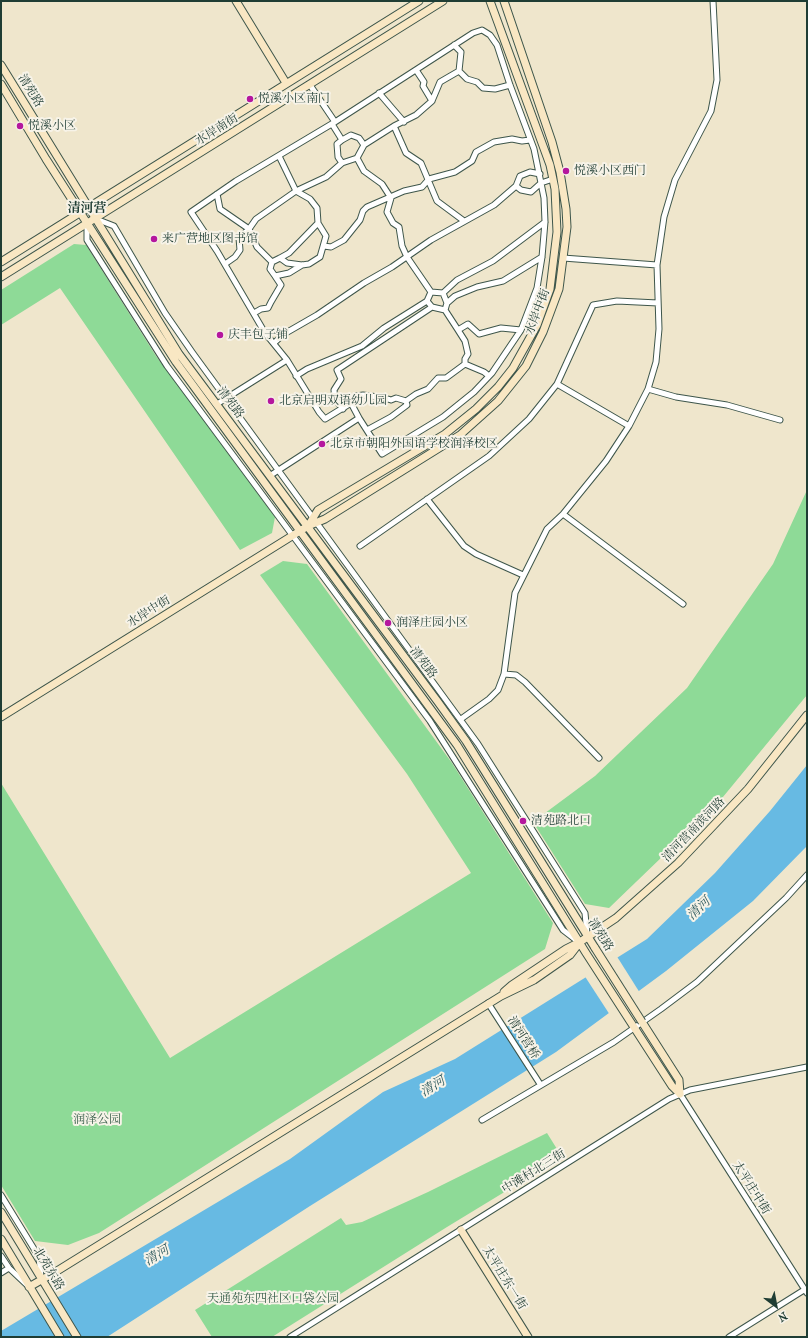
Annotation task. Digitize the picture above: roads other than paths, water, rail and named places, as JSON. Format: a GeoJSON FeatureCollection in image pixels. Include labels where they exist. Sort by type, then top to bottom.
{"type":"FeatureCollection","features":[{"type":"Feature","properties":{"kind":"street"},"geometry":{"type":"LineString","coordinates":[[236,1],[286,83]]}},
{"type":"Feature","properties":{"kind":"street","name":"水岸南街"},"geometry":{"type":"LineString","coordinates":[[1,262],[419,1]]}},
{"type":"Feature","properties":{"kind":"street","name":"水岸南街"},"geometry":{"type":"LineString","coordinates":[[1,277],[443,1]]}},
{"type":"Feature","properties":{"kind":"street","name":"水岸中街"},"geometry":{"type":"LineString","coordinates":[[1,717],[308,526],[315,520],[318,510],[445,434],[472,413],[505,379],[537,326],[550,289],[557,232],[553,179],[542,139],[490,1]]}},
{"type":"Feature","properties":{"kind":"street","name":"水岸中街"},"geometry":{"type":"LineString","coordinates":[[315,520],[325,519],[460,435],[498,400],[526,366],[543,332],[559,289],[567,227],[565,196],[552,142],[504,1]]}},
{"type":"Feature","properties":{"kind":"street"},"geometry":{"type":"LineString","coordinates":[[461,719],[490,699],[498,690],[504,674],[515,593],[547,529],[563,514],[606,461],[629,426],[648,389],[656,362],[659,329],[657,265],[664,217],[675,180],[711,111],[717,80],[713,1]]}},
{"type":"Feature","properties":{"kind":"street"},"geometry":{"type":"LineString","coordinates":[[351,403],[382,454],[443,417],[474,392],[502,360],[520,330],[537,288],[542,257],[545,222],[544,198],[540,174],[530,140],[497,45],[490,35],[482,30],[473,32],[416,70],[236,181],[191,212],[225,264],[265,332],[287,360],[319,412],[325,419],[343,409],[351,403],[350,400],[356,396],[363,395],[378,397],[379,402],[388,398],[391,400],[396,398],[406,401]]}},
{"type":"Feature","properties":{"kind":"street"},"geometry":{"type":"LineString","coordinates":[[454,45],[461,52],[459,71]]}},
{"type":"Feature","properties":{"kind":"street","name":"清苑路"},"geometry":{"type":"LineString","coordinates":[[1,65],[179,354],[466,741],[679,1080],[680,1094]]}},
{"type":"Feature","properties":{"kind":"street"},"geometry":{"type":"LineString","coordinates":[[416,70],[424,82],[423,86],[432,101]]}},
{"type":"Feature","properties":{"kind":"street"},"geometry":{"type":"LineString","coordinates":[[459,71],[467,79],[477,82],[483,88],[496,89],[510,85]]}},
{"type":"Feature","properties":{"kind":"street"},"geometry":{"type":"LineString","coordinates":[[225,264],[235,257],[240,250],[239,238],[249,229],[256,219],[296,191],[326,177],[342,163],[357,158],[364,145],[394,126],[416,115],[432,101],[440,82],[459,71]]}},
{"type":"Feature","properties":{"kind":"street","name":"清苑路"},"geometry":{"type":"LineString","coordinates":[[1,84],[80,213],[176,362],[457,745],[586,953],[672,1086],[680,1094]]}},
{"type":"Feature","properties":{"kind":"street"},"geometry":{"type":"LineString","coordinates":[[310,85],[333,122],[342,140]]}},
{"type":"Feature","properties":{"kind":"street"},"geometry":{"type":"LineString","coordinates":[[379,93],[404,122]]}},
{"type":"Feature","properties":{"kind":"street"},"geometry":{"type":"LineString","coordinates":[[394,126],[406,153],[421,163],[437,201],[464,221]]}},
{"type":"Feature","properties":{"kind":"street"},"geometry":{"type":"LineString","coordinates":[[342,163],[338,157],[337,144],[351,135],[359,138],[364,145]]}},
{"type":"Feature","properties":{"kind":"street"},"geometry":{"type":"LineString","coordinates":[[324,246],[331,247],[344,240],[360,220],[366,206],[391,198],[404,191],[422,187],[429,179],[455,172],[472,161],[476,152],[494,142],[512,139],[522,141],[530,140]]}},
{"type":"Feature","properties":{"kind":"street"},"geometry":{"type":"LineString","coordinates":[[278,156],[296,191],[310,199],[317,208],[318,223],[326,236],[320,257],[309,264],[302,265],[288,263],[280,258]]}},
{"type":"Feature","properties":{"kind":"street"},"geometry":{"type":"LineString","coordinates":[[357,158],[364,171],[382,184],[391,198],[387,212],[393,223],[399,228],[402,246],[407,256],[431,292]]}},
{"type":"Feature","properties":{"kind":"street"},"geometry":{"type":"LineString","coordinates":[[274,343],[284,334],[431,240],[494,205],[516,186],[520,176],[530,172],[540,174]]}},
{"type":"Feature","properties":{"kind":"street"},"geometry":{"type":"LineString","coordinates":[[516,186],[522,190],[531,192],[541,183],[553,179]]}},
{"type":"Feature","properties":{"kind":"street"},"geometry":{"type":"LineString","coordinates":[[217,194],[220,209],[249,229],[257,247],[272,262]]}},
{"type":"Feature","properties":{"kind":"street"},"geometry":{"type":"LineString","coordinates":[[96,219],[114,226],[138,264],[165,312],[225,398],[461,719],[585,913],[588,937]]}},
{"type":"Feature","properties":{"kind":"street"},"geometry":{"type":"LineString","coordinates":[[431,292],[444,293],[457,280],[492,261],[545,222]]}},
{"type":"Feature","properties":{"kind":"street"},"geometry":{"type":"LineString","coordinates":[[254,313],[261,309],[268,308],[281,285],[270,269],[272,262],[293,249],[318,223]]}},
{"type":"Feature","properties":{"kind":"street"},"geometry":{"type":"LineString","coordinates":[[87,224],[87,240],[168,366],[430,721],[563,930],[580,942]]}},
{"type":"Feature","properties":{"kind":"street"},"geometry":{"type":"LineString","coordinates":[[447,303],[455,296],[477,287],[503,281],[542,257]]}},
{"type":"Feature","properties":{"kind":"street"},"geometry":{"type":"LineString","coordinates":[[563,258],[657,265]]}},
{"type":"Feature","properties":{"kind":"street"},"geometry":{"type":"LineString","coordinates":[[275,276],[289,273],[302,265]]}},
{"type":"Feature","properties":{"kind":"street"},"geometry":{"type":"LineString","coordinates":[[296,376],[307,369],[362,346],[384,328],[427,301],[431,292]]}},
{"type":"Feature","properties":{"kind":"street"},"geometry":{"type":"LineString","coordinates":[[444,293],[447,303],[445,310]]}},
{"type":"Feature","properties":{"kind":"street"},"geometry":{"type":"LineString","coordinates":[[367,430],[391,417],[407,405],[406,401],[416,394],[428,389],[438,378],[446,378],[465,364],[465,359],[468,354],[465,341],[445,310],[432,307],[427,301]]}},
{"type":"Feature","properties":{"kind":"street"},"geometry":{"type":"LineString","coordinates":[[360,546],[489,456],[529,418],[557,384],[593,305],[617,301],[658,303]]}},
{"type":"Feature","properties":{"kind":"street"},"geometry":{"type":"LineString","coordinates":[[343,409],[336,399],[334,390],[341,379],[337,370],[432,307]]}},
{"type":"Feature","properties":{"kind":"street"},"geometry":{"type":"LineString","coordinates":[[458,330],[468,324],[479,334],[501,328],[520,330]]}},
{"type":"Feature","properties":{"kind":"street"},"geometry":{"type":"LineString","coordinates":[[216,404],[287,360]]}},
{"type":"Feature","properties":{"kind":"street"},"geometry":{"type":"LineString","coordinates":[[465,364],[484,372],[489,376]]}},
{"type":"Feature","properties":{"kind":"street"},"geometry":{"type":"LineString","coordinates":[[557,384],[629,426]]}},
{"type":"Feature","properties":{"kind":"street"},"geometry":{"type":"LineString","coordinates":[[648,389],[676,397],[728,405],[780,420]]}},
{"type":"Feature","properties":{"kind":"street"},"geometry":{"type":"LineString","coordinates":[[270,475],[359,418]]}},
{"type":"Feature","properties":{"kind":"street"},"geometry":{"type":"LineString","coordinates":[[427,499],[464,546],[476,554],[523,575]]}},
{"type":"Feature","properties":{"kind":"street"},"geometry":{"type":"LineString","coordinates":[[563,514],[683,604]]}},
{"type":"Feature","properties":{"kind":"street"},"geometry":{"type":"LineString","coordinates":[[504,674],[516,676],[525,682],[599,758]]}},
{"type":"Feature","properties":{"kind":"street","name":"清河营南滨河路"},"geometry":{"type":"LineString","coordinates":[[580,942],[616,918],[678,862],[748,789],[807,715]]}},
{"type":"Feature","properties":{"kind":"street"},"geometry":{"type":"LineString","coordinates":[[482,1120],[540,1084],[586,1059],[697,982],[786,898],[807,875]]}},
{"type":"Feature","properties":{"kind":"street","name":"清苑路"},"geometry":{"type":"LineString","coordinates":[[29,1287],[501,996],[512,986],[566,949],[580,942]]}},
{"type":"Feature","properties":{"kind":"street","name":"清河营桥"},"geometry":{"type":"LineString","coordinates":[[488,1003],[540,1084]]}},
{"type":"Feature","properties":{"kind":"street","name":"中滩村北三街"},"geometry":{"type":"LineString","coordinates":[[290,1337],[662,1103],[690,1090],[807,1066]]}},
{"type":"Feature","properties":{"kind":"street","name":"太平庄中街"},"geometry":{"type":"LineString","coordinates":[[680,1094],[805,1291]]}},
{"type":"Feature","properties":{"kind":"street"},"geometry":{"type":"LineString","coordinates":[[1,1195],[39,1257],[42,1280]]}},
{"type":"Feature","properties":{"kind":"street","name":"北苑东路"},"geometry":{"type":"LineString","coordinates":[[1,1212],[77,1337]]}},
{"type":"Feature","properties":{"kind":"street","name":"太平庄东一街"},"geometry":{"type":"LineString","coordinates":[[461,1230],[528,1337]]}},
{"type":"Feature","properties":{"kind":"street","name":"北苑东路"},"geometry":{"type":"LineString","coordinates":[[1,1239],[60,1337]]}},
{"type":"Feature","properties":{"kind":"street"},"geometry":{"type":"LineString","coordinates":[[1,1256],[8,1268],[29,1287]]}},
{"type":"Feature","properties":{"kind":"street"},"geometry":{"type":"LineString","coordinates":[[1,1273],[8,1268]]}},
{"type":"Feature","properties":{"kind":"street"},"geometry":{"type":"LineString","coordinates":[[729,1337],[805,1291]]}},
{"type":"Feature","properties":{"kind":"water","name":"清河"},"geometry":{"type":"Polygon","coordinates":[[[807,765],[807,846],[753,901],[666,971],[556,1052],[310,1206],[107,1337],[1,1337],[1,1331],[290,1159],[383,1092],[455,1059],[647,939],[715,873],[770,811],[807,765]]]}},
{"type":"Feature","properties":{"kind":"place","name":"悦溪小区南门"},"geometry":{"type":"Point","coordinates":[250,99]}},
{"type":"Feature","properties":{"kind":"place","name":"悦溪小区"},"geometry":{"type":"Point","coordinates":[20,126]}},
{"type":"Feature","properties":{"kind":"place","name":"悦溪小区西门"},"geometry":{"type":"Point","coordinates":[566,171]}},
{"type":"Feature","properties":{"kind":"place","name":"来广营地区图书馆"},"geometry":{"type":"Point","coordinates":[154,239]}},
{"type":"Feature","properties":{"kind":"place","name":"庆丰包子铺"},"geometry":{"type":"Point","coordinates":[220,335]}},
{"type":"Feature","properties":{"kind":"place","name":"北京启明双语幼儿园"},"geometry":{"type":"Point","coordinates":[271,401]}},
{"type":"Feature","properties":{"kind":"place","name":"北京市朝阳外国语学校润泽校区"},"geometry":{"type":"Point","coordinates":[322,444]}},
{"type":"Feature","properties":{"kind":"place","name":"润泽庄园小区"},"geometry":{"type":"Point","coordinates":[388,623]}},
{"type":"Feature","properties":{"kind":"place","name":"清苑路北口"},"geometry":{"type":"Point","coordinates":[523,821]}},
{"type":"Feature","properties":{"kind":"district","name":"清河营"},"geometry":{"type":"Point","coordinates":[87,209]}},
{"type":"Feature","properties":{"kind":"park label","name":"润泽公园"},"geometry":{"type":"Point","coordinates":[97,1120]}},
{"type":"Feature","properties":{"kind":"park label","name":"天通苑东四社区口袋公园"},"geometry":{"type":"Point","coordinates":[273,1299]}}]}
